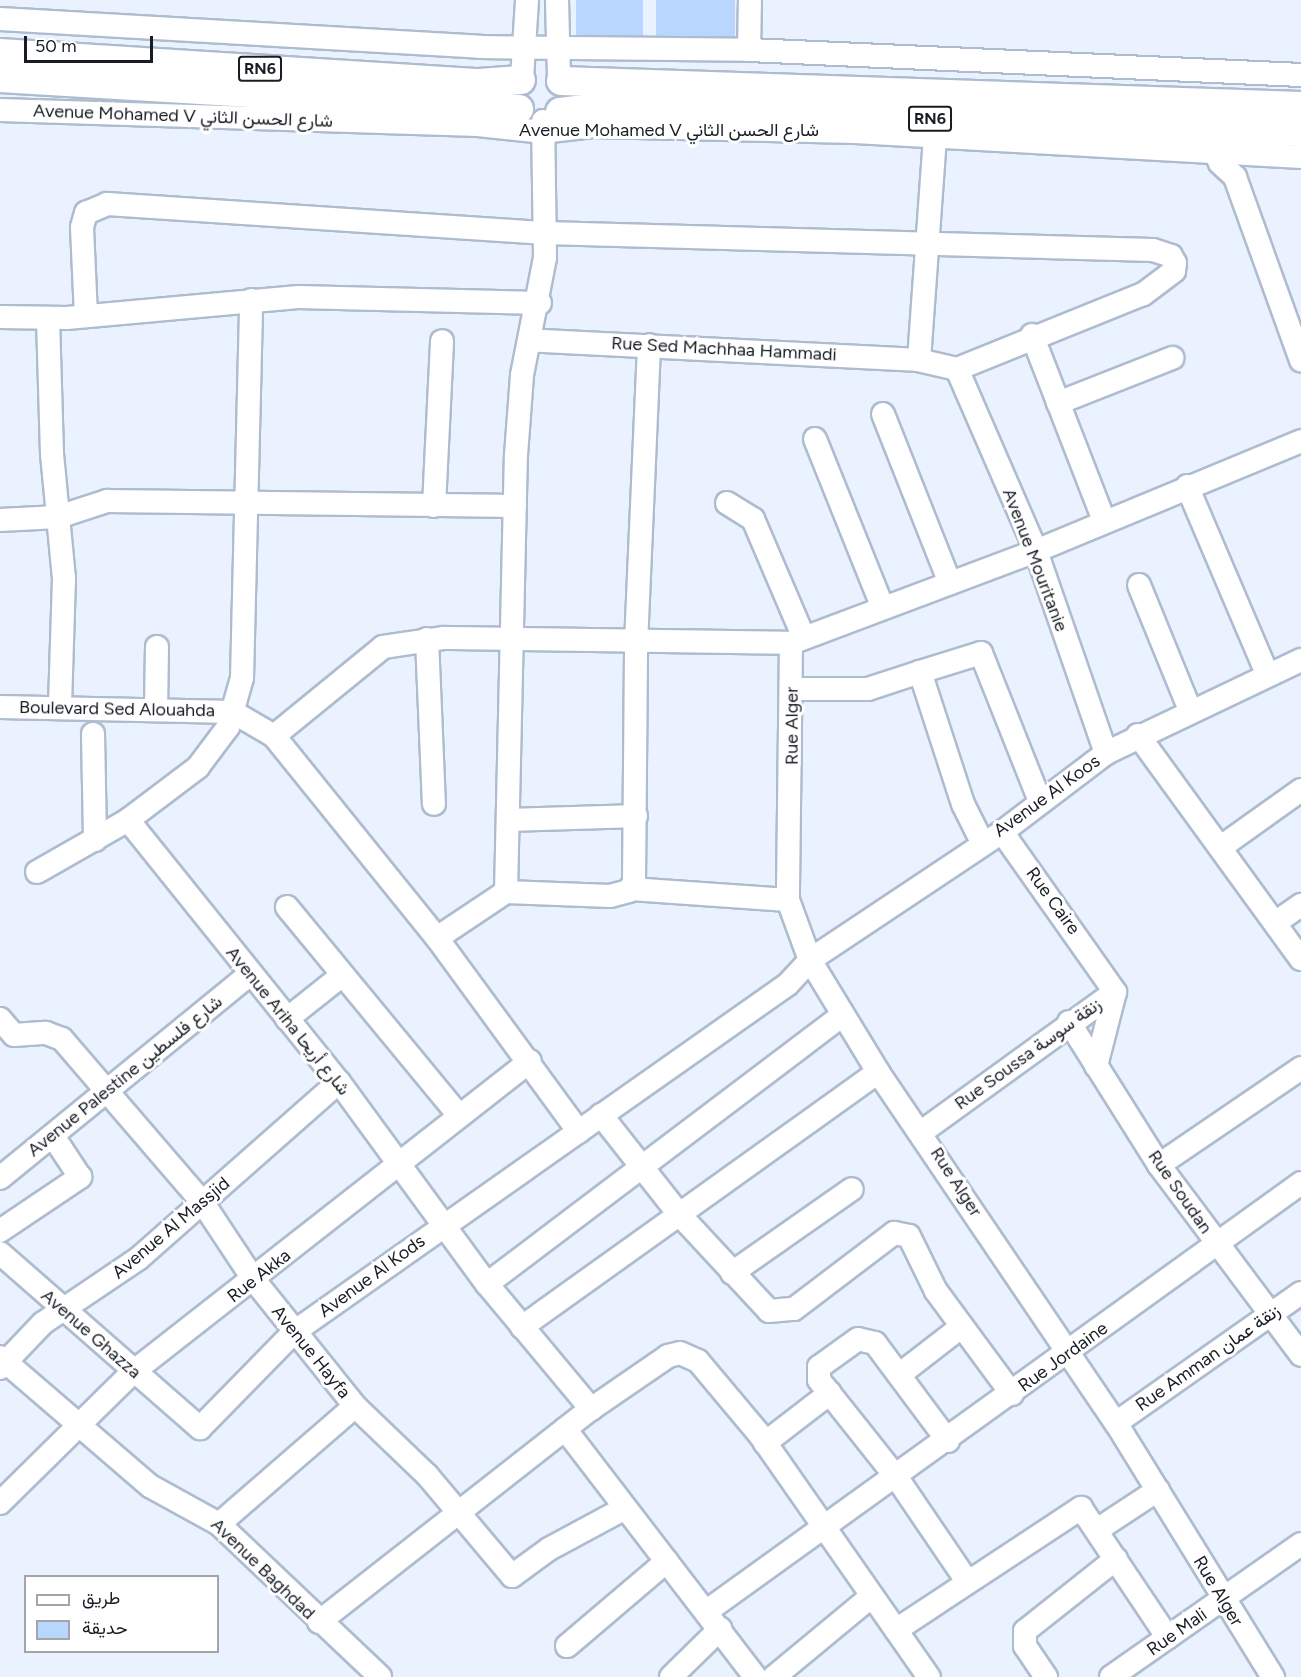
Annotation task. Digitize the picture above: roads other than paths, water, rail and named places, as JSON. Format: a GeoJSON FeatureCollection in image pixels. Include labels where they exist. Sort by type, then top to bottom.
{"type":"FeatureCollection","features":[{"type":"Feature","properties":{"kind":"main road","name":"RN6"},"geometry":{"type":"LineString","coordinates":[[0,53],[478,104],[541,119],[594,106],[1210,128],[1242,142],[1301,132]]}},
{"type":"Feature","properties":{"kind":"main road","name":"RN6"},"geometry":{"type":"LineString","coordinates":[[0,78],[478,104],[537,71],[560,80],[594,106]]}},
{"type":"Feature","properties":{"kind":"main road"},"geometry":{"type":"LineString","coordinates":[[521,79],[515,94],[541,119],[566,97],[560,80]]}},
{"type":"Feature","properties":{"kind":"main road","name":"RN6"},"geometry":{"type":"LineString","coordinates":[[1210,128],[1255,105],[1301,106]]}},
{"type":"Feature","properties":{"kind":"street"},"geometry":{"type":"LineString","coordinates":[[521,79],[526,48],[528,0]]}},
{"type":"Feature","properties":{"kind":"street"},"geometry":{"type":"LineString","coordinates":[[557,0],[555,49],[560,80]]}},
{"type":"Feature","properties":{"kind":"street"},"geometry":{"type":"LineString","coordinates":[[749,50],[750,0]]}},
{"type":"Feature","properties":{"kind":"street"},"geometry":{"type":"LineString","coordinates":[[0,19],[480,47],[596,51],[749,50],[1301,75]]}},
{"type":"Feature","properties":{"kind":"street"},"geometry":{"type":"LineString","coordinates":[[478,104],[480,47]]}},
{"type":"Feature","properties":{"kind":"street"},"geometry":{"type":"LineString","coordinates":[[594,106],[596,51]]}},
{"type":"Feature","properties":{"kind":"street"},"geometry":{"type":"LineString","coordinates":[[1212,71],[1210,128],[1235,177],[1301,360]]}},
{"type":"Feature","properties":{"kind":"street"},"geometry":{"type":"LineString","coordinates":[[1255,74],[1255,105]]}},
{"type":"Feature","properties":{"kind":"street","name":"Avenue Mohamed V شارع الحسن الثاني"},"geometry":{"type":"LineString","coordinates":[[0,110],[478,104]]}},
{"type":"Feature","properties":{"kind":"street","name":"Avenue Mohamed V شارع الحسن الثاني"},"geometry":{"type":"LineString","coordinates":[[594,106],[935,136],[1210,128]]}},
{"type":"Feature","properties":{"kind":"street"},"geometry":{"type":"LineString","coordinates":[[506,892],[510,820],[508,640],[518,412],[530,340],[540,303],[546,233],[541,119]]}},
{"type":"Feature","properties":{"kind":"street"},"geometry":{"type":"LineString","coordinates":[[919,360],[930,246],[935,136]]}},
{"type":"Feature","properties":{"kind":"street"},"geometry":{"type":"LineString","coordinates":[[1235,177],[1242,142],[1301,157]]}},
{"type":"Feature","properties":{"kind":"street"},"geometry":{"type":"LineString","coordinates":[[86,316],[81,227],[86,213],[107,204],[546,233],[930,246],[1153,250],[1171,256],[1174,271],[1143,294],[1032,335],[957,369]]}},
{"type":"Feature","properties":{"kind":"street"},"geometry":{"type":"LineString","coordinates":[[0,317],[48,319],[251,300],[363,295],[540,303]]}},
{"type":"Feature","properties":{"kind":"street"},"geometry":{"type":"LineString","coordinates":[[37,872],[128,820],[212,754],[233,712],[242,678],[251,300]]}},
{"type":"Feature","properties":{"kind":"street"},"geometry":{"type":"LineString","coordinates":[[48,319],[58,516],[64,578],[60,708]]}},
{"type":"Feature","properties":{"kind":"street"},"geometry":{"type":"LineString","coordinates":[[1032,335],[1104,521]]}},
{"type":"Feature","properties":{"kind":"street","name":"Rue Sed Machhaa Hammadi"},"geometry":{"type":"LineString","coordinates":[[530,340],[919,360],[957,369]]}},
{"type":"Feature","properties":{"kind":"street"},"geometry":{"type":"LineString","coordinates":[[434,506],[442,341]]}},
{"type":"Feature","properties":{"kind":"street"},"geometry":{"type":"LineString","coordinates":[[631,889],[636,816],[636,644],[649,345]]}},
{"type":"Feature","properties":{"kind":"street"},"geometry":{"type":"LineString","coordinates":[[1058,403],[1172,358]]}},
{"type":"Feature","properties":{"kind":"street","name":"Avenue Mouritanie"},"geometry":{"type":"LineString","coordinates":[[957,369],[1036,551],[1106,753]]}},
{"type":"Feature","properties":{"kind":"street"},"geometry":{"type":"LineString","coordinates":[[883,414],[950,583]]}},
{"type":"Feature","properties":{"kind":"street"},"geometry":{"type":"LineString","coordinates":[[815,439],[883,608]]}},
{"type":"Feature","properties":{"kind":"street"},"geometry":{"type":"LineString","coordinates":[[274,736],[383,646],[427,639],[636,644],[797,640],[1036,551],[1187,486],[1301,441]]}},
{"type":"Feature","properties":{"kind":"street"},"geometry":{"type":"LineString","coordinates":[[1187,486],[1267,675]]}},
{"type":"Feature","properties":{"kind":"street"},"geometry":{"type":"LineString","coordinates":[[0,520],[58,516],[107,501],[246,506],[515,506]]}},
{"type":"Feature","properties":{"kind":"street"},"geometry":{"type":"LineString","coordinates":[[727,503],[753,519],[797,640]]}},
{"type":"Feature","properties":{"kind":"street"},"geometry":{"type":"LineString","coordinates":[[1139,585],[1190,710]]}},
{"type":"Feature","properties":{"kind":"street"},"geometry":{"type":"LineString","coordinates":[[427,639],[434,804]]}},
{"type":"Feature","properties":{"kind":"street","name":"Rue Alger"},"geometry":{"type":"LineString","coordinates":[[797,640],[792,689],[788,900],[810,960],[878,1072],[923,1131],[1116,1423],[1222,1600],[1273,1677]]}},
{"type":"Feature","properties":{"kind":"street"},"geometry":{"type":"LineString","coordinates":[[156,710],[157,647]]}},
{"type":"Feature","properties":{"kind":"street"},"geometry":{"type":"LineString","coordinates":[[792,689],[868,689],[981,653],[1040,801]]}},
{"type":"Feature","properties":{"kind":"street","name":"Avenue Al Koos"},"geometry":{"type":"LineString","coordinates":[[601,1115],[788,984],[810,960],[992,837],[1106,753],[1190,710],[1301,660]]}},
{"type":"Feature","properties":{"kind":"street","name":"Rue Caire"},"geometry":{"type":"LineString","coordinates":[[920,672],[963,804],[1104,971]]}},
{"type":"Feature","properties":{"kind":"street","name":"Boulevard Sed Alouahda"},"geometry":{"type":"LineString","coordinates":[[0,707],[233,712]]}},
{"type":"Feature","properties":{"kind":"street"},"geometry":{"type":"LineString","coordinates":[[233,712],[274,736],[530,1060],[579,1131]]}},
{"type":"Feature","properties":{"kind":"street"},"geometry":{"type":"LineString","coordinates":[[93,734],[95,840]]}},
{"type":"Feature","properties":{"kind":"street"},"geometry":{"type":"LineString","coordinates":[[1138,735],[1301,959]]}},
{"type":"Feature","properties":{"kind":"street"},"geometry":{"type":"LineString","coordinates":[[1221,847],[1301,790]]}},
{"type":"Feature","properties":{"kind":"street"},"geometry":{"type":"LineString","coordinates":[[510,820],[636,816]]}},
{"type":"Feature","properties":{"kind":"street","name":"Avenue Ariha شارع أريحا"},"geometry":{"type":"LineString","coordinates":[[128,820],[249,975],[339,1083],[400,1162],[443,1226],[487,1284],[591,1409]]}},
{"type":"Feature","properties":{"kind":"street"},"geometry":{"type":"LineString","coordinates":[[436,939],[506,892],[610,896],[631,889],[788,900]]}},
{"type":"Feature","properties":{"kind":"street"},"geometry":{"type":"LineString","coordinates":[[1275,922],[1301,905]]}},
{"type":"Feature","properties":{"kind":"street"},"geometry":{"type":"LineString","coordinates":[[287,907],[341,976],[459,1116]]}},
{"type":"Feature","properties":{"kind":"street","name":"Rue Soussa زنقة سوسة"},"geometry":{"type":"LineString","coordinates":[[923,1131],[1069,1022],[1115,992],[1104,971]]}},
{"type":"Feature","properties":{"kind":"street","name":"Avenue Palestine شارع فلسطين"},"geometry":{"type":"LineString","coordinates":[[0,1178],[249,975]]}},
{"type":"Feature","properties":{"kind":"street"},"geometry":{"type":"LineString","coordinates":[[287,1019],[341,976]]}},
{"type":"Feature","properties":{"kind":"street"},"geometry":{"type":"LineString","coordinates":[[1096,1066],[1115,992]]}},
{"type":"Feature","properties":{"kind":"street"},"geometry":{"type":"LineString","coordinates":[[487,1284],[842,1016]]}},
{"type":"Feature","properties":{"kind":"street","name":"Avenue Hayfa"},"geometry":{"type":"LineString","coordinates":[[0,1019],[14,1035],[54,1034],[204,1203],[254,1280],[355,1406],[462,1514],[483,1544],[512,1576],[549,1549],[625,1508]]}},
{"type":"Feature","properties":{"kind":"street","name":"Rue Soudan"},"geometry":{"type":"LineString","coordinates":[[1069,1022],[1159,1165],[1301,1355]]}},
{"type":"Feature","properties":{"kind":"street","name":"Rue Akka"},"geometry":{"type":"LineString","coordinates":[[0,1503],[74,1425],[133,1372],[254,1280],[530,1060]]}},
{"type":"Feature","properties":{"kind":"street"},"geometry":{"type":"LineString","coordinates":[[1159,1165],[1301,1068]]}},
{"type":"Feature","properties":{"kind":"street"},"geometry":{"type":"LineString","coordinates":[[522,1327],[878,1072]]}},
{"type":"Feature","properties":{"kind":"street","name":"Avenue Al Massjid"},"geometry":{"type":"LineString","coordinates":[[2,1362],[60,1308],[138,1259],[339,1083]]}},
{"type":"Feature","properties":{"kind":"street"},"geometry":{"type":"LineString","coordinates":[[601,1115],[679,1214],[769,1311],[786,1312],[901,1233],[916,1242],[926,1272],[961,1327],[1012,1394]]}},
{"type":"Feature","properties":{"kind":"street","name":"Avenue Al Kods"},"geometry":{"type":"LineString","coordinates":[[184,1412],[200,1428],[294,1332],[601,1115]]}},
{"type":"Feature","properties":{"kind":"street"},"geometry":{"type":"LineString","coordinates":[[0,1232],[80,1177],[53,1136]]}},
{"type":"Feature","properties":{"kind":"street","name":"Rue Jordaine"},"geometry":{"type":"LineString","coordinates":[[671,1677],[714,1620],[825,1531],[1301,1183]]}},
{"type":"Feature","properties":{"kind":"street"},"geometry":{"type":"LineString","coordinates":[[732,1273],[852,1189]]}},
{"type":"Feature","properties":{"kind":"street","name":"Avenue Ghazza"},"geometry":{"type":"LineString","coordinates":[[0,1253],[133,1372],[184,1412]]}},
{"type":"Feature","properties":{"kind":"street","name":"Rue Amman زنقة عمان"},"geometry":{"type":"LineString","coordinates":[[1116,1423],[1301,1293]]}},
{"type":"Feature","properties":{"kind":"street"},"geometry":{"type":"LineString","coordinates":[[899,1375],[961,1327]]}},
{"type":"Feature","properties":{"kind":"street"},"geometry":{"type":"LineString","coordinates":[[948,1441],[875,1343],[858,1339],[819,1367],[819,1380],[897,1478],[967,1581]]}},
{"type":"Feature","properties":{"kind":"street"},"geometry":{"type":"LineString","coordinates":[[319,1623],[462,1514],[591,1409],[680,1353],[698,1361],[765,1443],[929,1677]]}},
{"type":"Feature","properties":{"kind":"street","name":"Avenue Baghdad"},"geometry":{"type":"LineString","coordinates":[[2,1362],[74,1425],[150,1486],[219,1524],[319,1623],[380,1677]]}},
{"type":"Feature","properties":{"kind":"street"},"geometry":{"type":"LineString","coordinates":[[765,1443],[830,1393]]}},
{"type":"Feature","properties":{"kind":"street"},"geometry":{"type":"LineString","coordinates":[[219,1524],[355,1406]]}},
{"type":"Feature","properties":{"kind":"street"},"geometry":{"type":"LineString","coordinates":[[565,1429],[714,1620],[755,1677]]}},
{"type":"Feature","properties":{"kind":"street"},"geometry":{"type":"LineString","coordinates":[[1097,1530],[1158,1490]]}},
{"type":"Feature","properties":{"kind":"street"},"geometry":{"type":"LineString","coordinates":[[896,1630],[1075,1508],[1097,1530],[1168,1638]]}},
{"type":"Feature","properties":{"kind":"street","name":"Rue Mali"},"geometry":{"type":"LineString","coordinates":[[1111,1677],[1301,1544]]}},
{"type":"Feature","properties":{"kind":"street"},"geometry":{"type":"LineString","coordinates":[[1046,1677],[1024,1646],[1025,1631],[1116,1559]]}},
{"type":"Feature","properties":{"kind":"street"},"geometry":{"type":"LineString","coordinates":[[567,1646],[667,1562]]}},
{"type":"Feature","properties":{"kind":"street"},"geometry":{"type":"LineString","coordinates":[[774,1677],[872,1596]]}}]}
